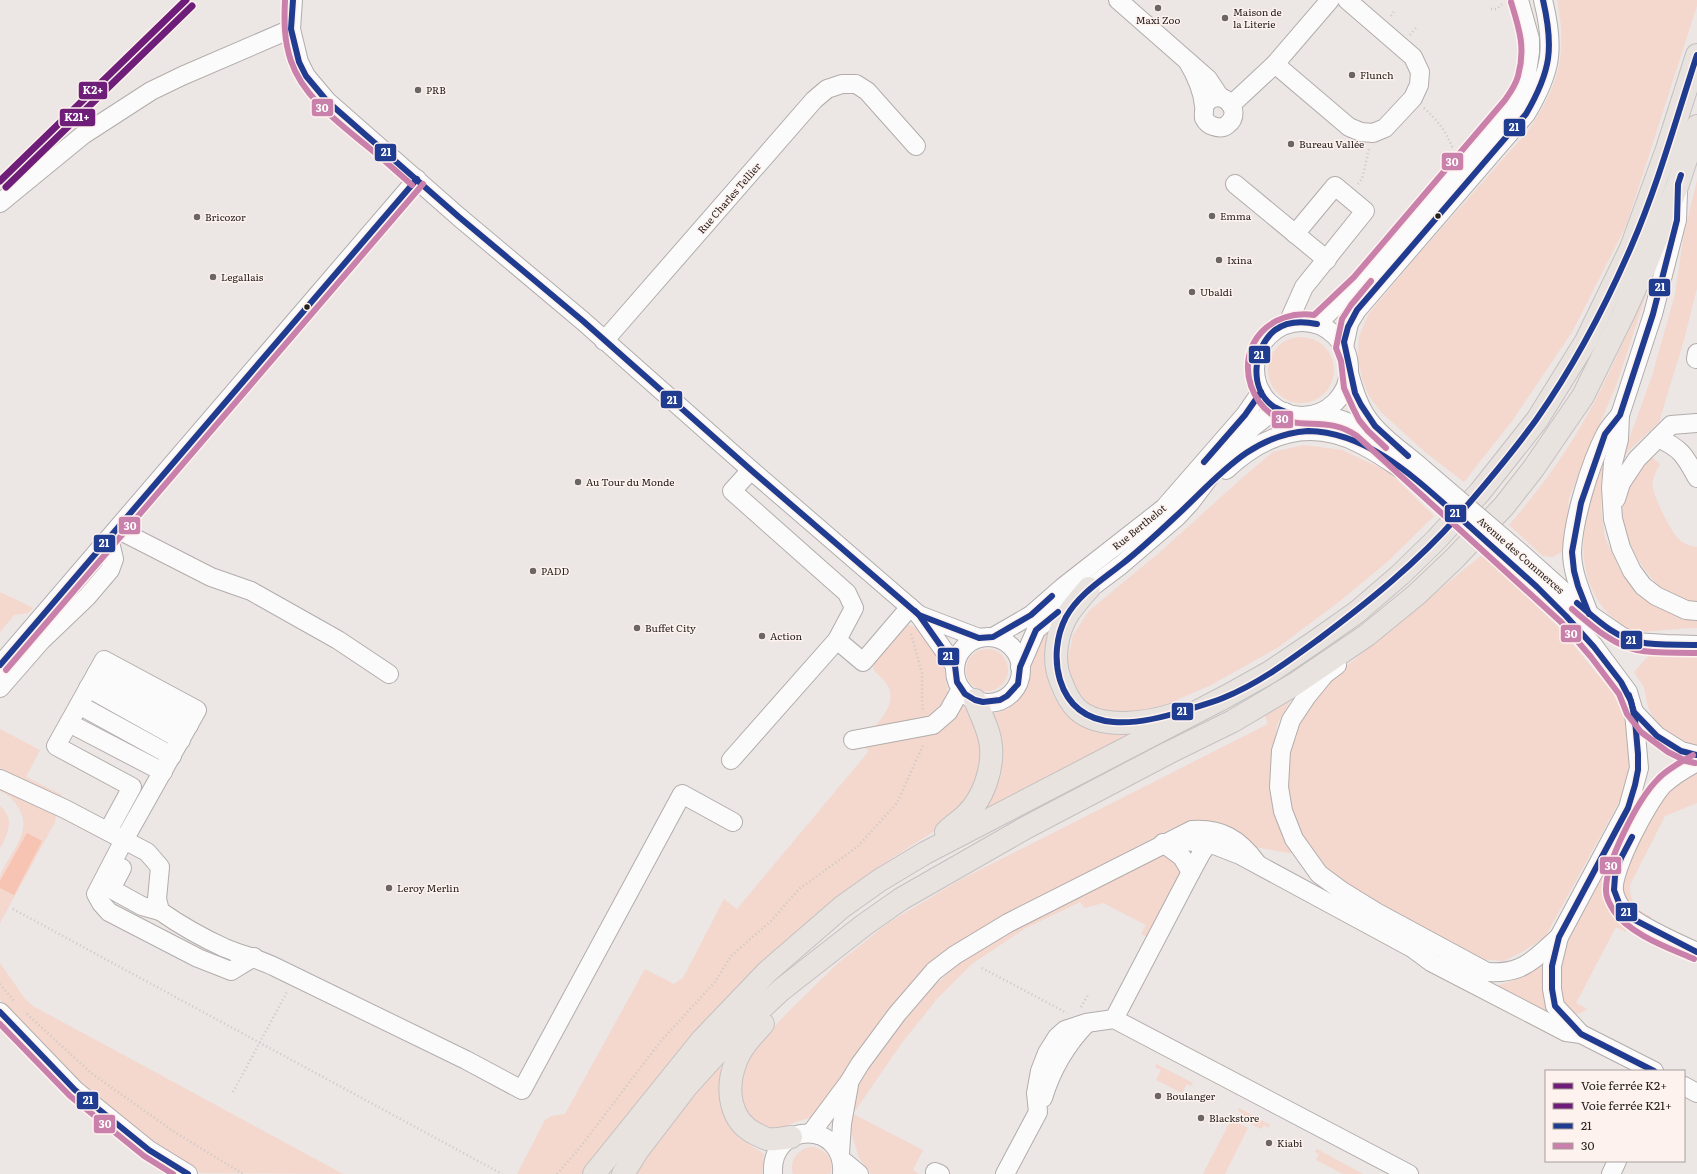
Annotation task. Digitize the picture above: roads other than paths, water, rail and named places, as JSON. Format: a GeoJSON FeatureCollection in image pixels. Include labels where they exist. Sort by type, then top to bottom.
{"type":"FeatureCollection","features":[{"type":"Feature","properties":{"kind":"main road"},"geometry":{"type":"LineString","coordinates":[[594,1174],[702,1040],[767,972],[842,907],[880,880],[925,853],[1227,696],[1270,672],[1357,612],[1400,575],[1436,540],[1480,492],[1537,420],[1586,341],[1631,248],[1667,149],[1697,55]]}},
{"type":"Feature","properties":{"kind":"main road"},"geometry":{"type":"LineString","coordinates":[[623,1174],[638,1150],[687,1086],[736,1032],[781,990],[864,925],[901,899],[1026,827],[1233,721],[1295,684],[1367,636],[1455,558],[1504,506],[1563,427],[1583,396],[1624,315],[1647,262],[1678,184],[1697,126]]}},
{"type":"Feature","properties":{"kind":"main road"},"geometry":{"type":"LineString","coordinates":[[1089,588],[1062,625],[1056,662],[1057,672],[1065,693],[1078,710],[1093,718],[1122,724],[1147,721],[1172,715],[1227,696]]}},
{"type":"Feature","properties":{"kind":"main road"},"geometry":{"type":"LineString","coordinates":[[925,853],[967,814],[980,797],[987,780],[991,759],[991,746],[988,733],[968,694]]}},
{"type":"Feature","properties":{"kind":"main road"},"geometry":{"type":"LineString","coordinates":[[801,1135],[767,1139],[747,1129],[736,1118],[732,1107],[731,1095],[735,1064],[746,1042],[792,992],[848,938]]}},
{"type":"Feature","properties":{"kind":"street"},"geometry":{"type":"LineString","coordinates":[[293,0],[291,28],[299,62],[306,76],[327,101],[751,470],[913,617],[955,666]]}},
{"type":"Feature","properties":{"kind":"street"},"geometry":{"type":"LineString","coordinates":[[1118,0],[1208,79],[1233,110],[1232,120],[1229,124],[1219,128],[1210,125],[1206,121],[1203,111],[1204,106],[1196,78],[1188,62]]}},
{"type":"Feature","properties":{"kind":"street"},"geometry":{"type":"LineString","coordinates":[[1204,106],[1211,99],[1226,101],[1275,64],[1330,0]]}},
{"type":"Feature","properties":{"kind":"street"},"geometry":{"type":"LineString","coordinates":[[1275,64],[1349,127],[1361,132],[1373,133],[1385,128],[1413,98],[1419,85],[1420,72],[1413,57],[1347,0]]}},
{"type":"Feature","properties":{"kind":"street"},"geometry":{"type":"LineString","coordinates":[[1318,324],[1360,282],[1512,105],[1526,79],[1530,52],[1530,39],[1518,0]]}},
{"type":"Feature","properties":{"kind":"street"},"geometry":{"type":"LineString","coordinates":[[1344,346],[1349,323],[1357,310],[1526,114],[1538,94],[1546,74],[1551,51],[1550,36],[1543,0]]}},
{"type":"Feature","properties":{"kind":"street"},"geometry":{"type":"LineString","coordinates":[[0,203],[82,136],[150,91],[291,28]]}},
{"type":"Feature","properties":{"kind":"street","name":"Rue Charles Tellier"},"geometry":{"type":"LineString","coordinates":[[604,341],[814,100],[827,89],[842,84],[856,84],[868,91],[916,146]]}},
{"type":"Feature","properties":{"kind":"street"},"geometry":{"type":"LineString","coordinates":[[0,665],[417,179]]}},
{"type":"Feature","properties":{"kind":"street"},"geometry":{"type":"LineString","coordinates":[[1235,184],[1327,260]]}},
{"type":"Feature","properties":{"kind":"street"},"geometry":{"type":"LineString","coordinates":[[1678,184],[1677,220],[1653,314],[1620,415],[1619,439],[1613,463],[1611,488],[1613,519],[1621,548],[1632,571],[1643,586],[1656,596],[1686,610],[1697,611]]}},
{"type":"Feature","properties":{"kind":"street"},"geometry":{"type":"LineString","coordinates":[[1289,323],[1304,287],[1365,211],[1335,186],[1295,234]]}},
{"type":"Feature","properties":{"kind":"street"},"geometry":{"type":"LineString","coordinates":[[1303,321],[1318,324],[1328,329],[1344,346],[1349,359],[1348,382],[1338,400],[1326,409],[1313,415],[1299,416],[1285,412],[1272,404],[1262,392],[1256,374],[1257,356],[1264,342],[1274,330],[1289,323],[1303,321]]}},
{"type":"Feature","properties":{"kind":"street","name":"Avenue des Commerces"},"geometry":{"type":"LineString","coordinates":[[1349,373],[1352,386],[1366,416],[1419,474]]}},
{"type":"Feature","properties":{"kind":"street","name":"Rue Berthelot"},"geometry":{"type":"LineString","coordinates":[[986,638],[1031,615],[1063,587],[1164,508],[1245,415],[1262,392]]}},
{"type":"Feature","properties":{"kind":"street","name":"Rue Berthelot"},"geometry":{"type":"LineString","coordinates":[[1020,667],[1036,630],[1121,565],[1190,503],[1230,451],[1253,427],[1267,416],[1285,412]]}},
{"type":"Feature","properties":{"kind":"street","name":"Avenue des Commerces"},"geometry":{"type":"LineString","coordinates":[[1313,415],[1328,416],[1353,424],[1419,474],[1517,559],[1588,614],[1621,636],[1634,642],[1697,645]]}},
{"type":"Feature","properties":{"kind":"street"},"geometry":{"type":"LineString","coordinates":[[1588,614],[1574,571],[1572,552],[1581,503],[1587,482],[1605,434],[1620,415]]}},
{"type":"Feature","properties":{"kind":"street"},"geometry":{"type":"LineString","coordinates":[[1613,519],[1616,495],[1628,471],[1637,459],[1671,425],[1697,423]]}},
{"type":"Feature","properties":{"kind":"street"},"geometry":{"type":"LineString","coordinates":[[1190,503],[1239,458],[1261,443],[1275,437],[1303,431],[1318,431],[1334,434],[1360,444],[1419,474]]}},
{"type":"Feature","properties":{"kind":"street"},"geometry":{"type":"LineString","coordinates":[[1658,438],[1674,445],[1685,456],[1697,478]]}},
{"type":"Feature","properties":{"kind":"street"},"geometry":{"type":"LineString","coordinates":[[731,760],[837,640],[854,608],[847,593],[732,491],[751,470]]}},
{"type":"Feature","properties":{"kind":"street"},"geometry":{"type":"LineString","coordinates":[[113,534],[211,577],[251,592],[338,640],[389,674]]}},
{"type":"Feature","properties":{"kind":"street"},"geometry":{"type":"LineString","coordinates":[[0,688],[41,641],[88,597],[110,570],[114,559],[113,534]]}},
{"type":"Feature","properties":{"kind":"street","name":"Avenue des Commerces"},"geometry":{"type":"LineString","coordinates":[[1517,559],[1593,645],[1628,692],[1634,712],[1657,736],[1681,751],[1697,755]]}},
{"type":"Feature","properties":{"kind":"street"},"geometry":{"type":"LineString","coordinates":[[913,617],[1005,642],[1015,651],[1020,667],[1018,684],[1007,696],[992,702],[968,694],[955,674],[955,666],[958,656],[963,648],[970,642],[986,638]]}},
{"type":"Feature","properties":{"kind":"street"},"geometry":{"type":"LineString","coordinates":[[837,640],[863,662],[913,617]]}},
{"type":"Feature","properties":{"kind":"street"},"geometry":{"type":"LineString","coordinates":[[1367,636],[1352,653],[1325,674],[1306,696],[1291,720],[1281,751],[1279,788],[1283,811],[1294,839],[1319,874],[1376,912],[1487,972]]}},
{"type":"Feature","properties":{"kind":"street"},"geometry":{"type":"LineString","coordinates":[[108,832],[132,787],[56,746],[104,660],[197,710],[163,772],[128,842],[96,894],[101,903],[110,912],[198,958],[231,971],[254,957]]}},
{"type":"Feature","properties":{"kind":"street"},"geometry":{"type":"LineString","coordinates":[[92,681],[185,733]]}},
{"type":"Feature","properties":{"kind":"street"},"geometry":{"type":"LineString","coordinates":[[854,740],[933,725],[968,694]]}},
{"type":"Feature","properties":{"kind":"street"},"geometry":{"type":"LineString","coordinates":[[79,705],[172,756]]}},
{"type":"Feature","properties":{"kind":"street"},"geometry":{"type":"LineString","coordinates":[[1581,1034],[1555,1006],[1552,989],[1552,966],[1559,937],[1628,808],[1639,768],[1634,712]]}},
{"type":"Feature","properties":{"kind":"street"},"geometry":{"type":"LineString","coordinates":[[69,723],[163,772]]}},
{"type":"Feature","properties":{"kind":"street"},"geometry":{"type":"LineString","coordinates":[[1697,762],[1664,784],[1653,799],[1621,858],[1614,884],[1618,903],[1627,915],[1697,952]]}},
{"type":"Feature","properties":{"kind":"street"},"geometry":{"type":"LineString","coordinates":[[0,778],[147,852],[160,867],[157,899],[160,911]]}},
{"type":"Feature","properties":{"kind":"street"},"geometry":{"type":"LineString","coordinates":[[128,842],[111,889],[142,906],[160,911],[175,922],[226,948],[254,957],[466,1060],[522,1090],[682,794],[733,822]]}},
{"type":"Feature","properties":{"kind":"street"},"geometry":{"type":"LineString","coordinates":[[773,1174],[774,1159],[785,1141],[801,1135],[850,1082],[860,1064],[897,1014],[934,971],[955,955],[1008,923],[1163,843],[1192,830],[1206,829],[1224,834],[1246,849],[1256,862]]}},
{"type":"Feature","properties":{"kind":"street"},"geometry":{"type":"LineString","coordinates":[[1163,843],[1186,841],[1209,843],[1256,862],[1412,948],[1431,962],[1566,1032],[1581,1034],[1652,1070]]}},
{"type":"Feature","properties":{"kind":"street"},"geometry":{"type":"LineString","coordinates":[[1163,843],[1182,857],[1190,872]]}},
{"type":"Feature","properties":{"kind":"street"},"geometry":{"type":"LineString","coordinates":[[1114,1019],[1190,872],[1209,843]]}},
{"type":"Feature","properties":{"kind":"street"},"geometry":{"type":"LineString","coordinates":[[1412,948],[1436,954],[1466,969],[1487,972],[1508,972],[1528,964],[1559,937]]}},
{"type":"Feature","properties":{"kind":"street"},"geometry":{"type":"LineString","coordinates":[[0,1012],[75,1090],[149,1150],[188,1174]]}},
{"type":"Feature","properties":{"kind":"street"},"geometry":{"type":"LineString","coordinates":[[1038,1112],[1036,1093],[1040,1071],[1047,1053],[1057,1037],[1065,1030],[1086,1023],[1114,1019],[1409,1174]]}},
{"type":"Feature","properties":{"kind":"street"},"geometry":{"type":"LineString","coordinates":[[1006,1174],[1038,1112],[1057,1087],[1078,1050],[1086,1023]]}},
{"type":"Feature","properties":{"kind":"street"},"geometry":{"type":"LineString","coordinates":[[842,1162],[842,1124],[850,1082]]}},
{"type":"Feature","properties":{"kind":"street"},"geometry":{"type":"LineString","coordinates":[[1685,1087],[1697,1093]]}},
{"type":"Feature","properties":{"kind":"street"},"geometry":{"type":"LineString","coordinates":[[801,1135],[825,1138],[831,1142],[842,1162],[859,1174]]}},
{"type":"Feature","properties":{"kind":"street"},"geometry":{"type":"LineString","coordinates":[[1611,1174],[1617,1162]]}},
{"type":"Feature","properties":{"kind":"rail line","name":"K2+"},"geometry":{"type":"LineString","coordinates":[[0,181],[186,0]]}},
{"type":"Feature","properties":{"kind":"rail line","name":"K21+"},"geometry":{"type":"LineString","coordinates":[[6,187],[192,6]]}},
{"type":"Feature","properties":{"kind":"place","name":"Maxi Zoo"},"geometry":{"type":"Point","coordinates":[1158,8]}},
{"type":"Feature","properties":{"kind":"place","name":"Maison de la Literie"},"geometry":{"type":"Point","coordinates":[1225,18]}},
{"type":"Feature","properties":{"kind":"place","name":"Flunch"},"geometry":{"type":"Point","coordinates":[1352,75]}},
{"type":"Feature","properties":{"kind":"place","name":"PRB"},"geometry":{"type":"Point","coordinates":[418,90]}},
{"type":"Feature","properties":{"kind":"place","name":"Bureau Vallée"},"geometry":{"type":"Point","coordinates":[1291,144]}},
{"type":"Feature","properties":{"kind":"place","name":"Emma"},"geometry":{"type":"Point","coordinates":[1212,216]}},
{"type":"Feature","properties":{"kind":"place","name":"Bricozor"},"geometry":{"type":"Point","coordinates":[197,217]}},
{"type":"Feature","properties":{"kind":"place","name":"Ixina"},"geometry":{"type":"Point","coordinates":[1219,260]}},
{"type":"Feature","properties":{"kind":"place","name":"Legallais"},"geometry":{"type":"Point","coordinates":[213,277]}},
{"type":"Feature","properties":{"kind":"place","name":"Ubaldi"},"geometry":{"type":"Point","coordinates":[1192,292]}},
{"type":"Feature","properties":{"kind":"place","name":"Au Tour du Monde"},"geometry":{"type":"Point","coordinates":[578,482]}},
{"type":"Feature","properties":{"kind":"place","name":"PADD"},"geometry":{"type":"Point","coordinates":[533,571]}},
{"type":"Feature","properties":{"kind":"place","name":"Buffet City"},"geometry":{"type":"Point","coordinates":[637,628]}},
{"type":"Feature","properties":{"kind":"place","name":"Action"},"geometry":{"type":"Point","coordinates":[762,636]}},
{"type":"Feature","properties":{"kind":"place","name":"Leroy Merlin"},"geometry":{"type":"Point","coordinates":[389,888]}},
{"type":"Feature","properties":{"kind":"place","name":"Boulanger"},"geometry":{"type":"Point","coordinates":[1158,1096]}},
{"type":"Feature","properties":{"kind":"place","name":"Blackstore"},"geometry":{"type":"Point","coordinates":[1201,1118]}},
{"type":"Feature","properties":{"kind":"place","name":"Kiabi"},"geometry":{"type":"Point","coordinates":[1269,1143]}}]}
